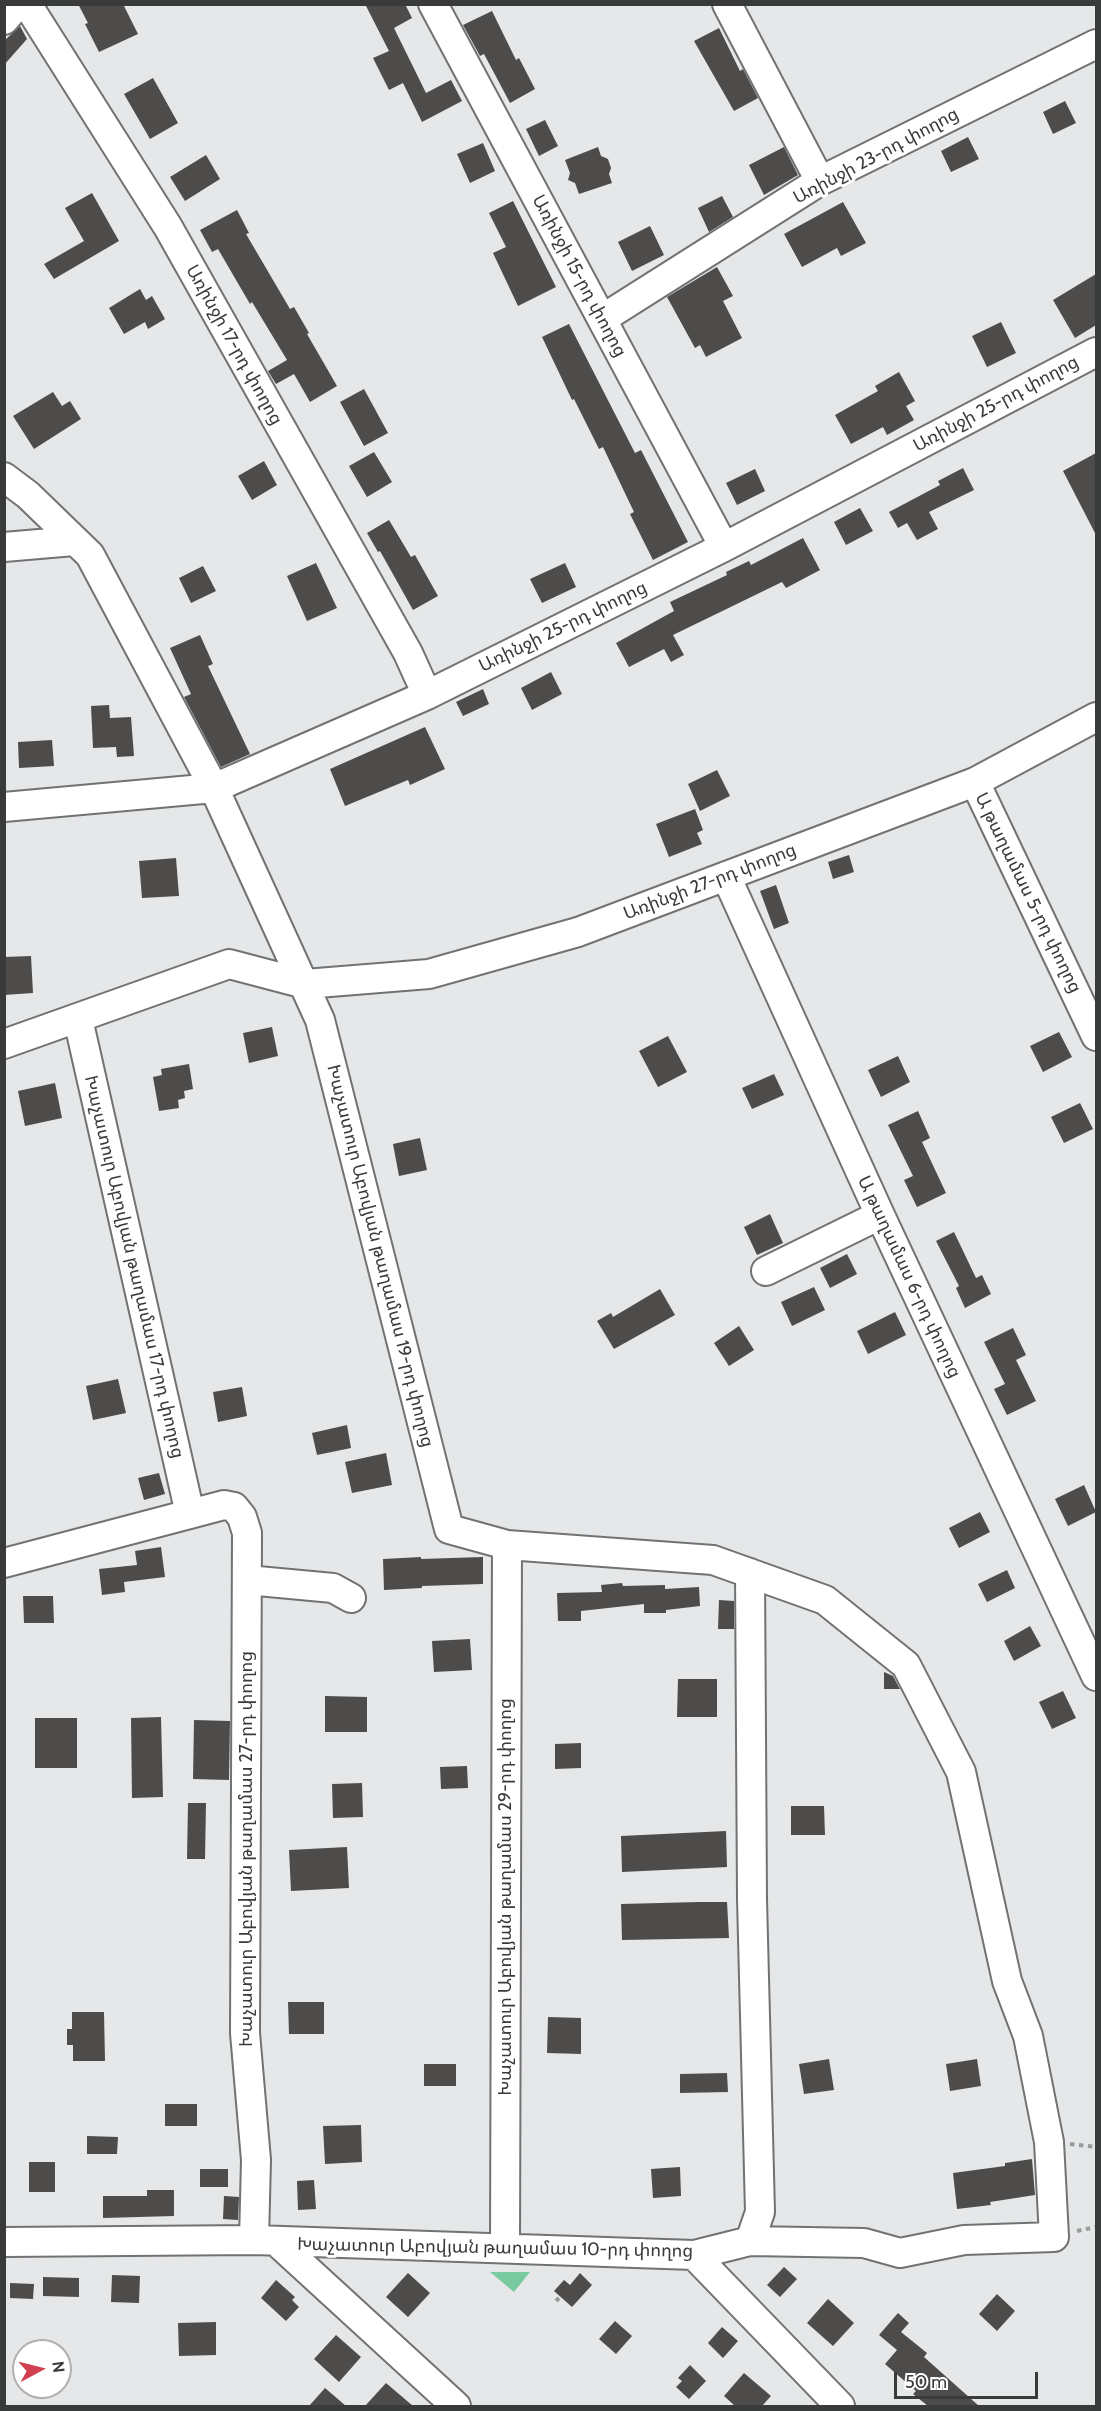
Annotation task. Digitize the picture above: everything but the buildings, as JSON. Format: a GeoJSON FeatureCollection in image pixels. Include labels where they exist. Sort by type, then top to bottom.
{"type":"FeatureCollection","features":[{"type":"Feature","properties":{"kind":"street"},"geometry":{"type":"LineString","coordinates":[[4,21],[18,4]]}},
{"type":"Feature","properties":{"kind":"street","name":"Առինջի 17-րդ փողոց"},"geometry":{"type":"LineString","coordinates":[[27,4],[168,227],[408,653],[427,695]]}},
{"type":"Feature","properties":{"kind":"street","name":"Առինջի 15-րդ փողոց"},"geometry":{"type":"LineString","coordinates":[[433,4],[724,547]]}},
{"type":"Feature","properties":{"kind":"street"},"geometry":{"type":"LineString","coordinates":[[727,4],[820,181]]}},
{"type":"Feature","properties":{"kind":"street","name":"Առինջի 23-րդ փողոց"},"geometry":{"type":"LineString","coordinates":[[602,319],[820,181],[1096,44]]}},
{"type":"Feature","properties":{"kind":"street","name":"Առինջի 25-րդ փողոց"},"geometry":{"type":"LineString","coordinates":[[4,807],[214,788],[427,695],[724,547],[1096,352]]}},
{"type":"Feature","properties":{"kind":"street"},"geometry":{"type":"LineString","coordinates":[[4,477],[28,495],[90,555],[214,788],[304,984]]}},
{"type":"Feature","properties":{"kind":"street"},"geometry":{"type":"LineString","coordinates":[[4,547],[74,541]]}},
{"type":"Feature","properties":{"kind":"street","name":"Առինջի 27-րդ փողոց"},"geometry":{"type":"LineString","coordinates":[[4,1044],[229,964],[304,984],[429,974],[578,932],[975,782],[1096,717]]}},
{"type":"Feature","properties":{"kind":"street","name":"Ա թաղամաս 5-րդ փողոց"},"geometry":{"type":"LineString","coordinates":[[975,782],[1096,1036]]}},
{"type":"Feature","properties":{"kind":"street","name":"Ա թաղամաս 6-րդ փողոց"},"geometry":{"type":"LineString","coordinates":[[726,876],[880,1215],[1096,1676]]}},
{"type":"Feature","properties":{"kind":"street","name":"Խաչատուր Աբովյան թաղամաս 19-րդ փողոց"},"geometry":{"type":"LineString","coordinates":[[304,984],[320,1020],[449,1529],[507,1545]]}},
{"type":"Feature","properties":{"kind":"street","name":"Խաչատուր Աբովյան թաղամաս 17-րդ փողոց"},"geometry":{"type":"LineString","coordinates":[[78,1019],[190,1514]]}},
{"type":"Feature","properties":{"kind":"street"},"geometry":{"type":"LineString","coordinates":[[766,1271],[880,1215]]}},
{"type":"Feature","properties":{"kind":"street","name":"Խաչատուր Աբովյան թաղամաս 27-րդ փողոց"},"geometry":{"type":"LineString","coordinates":[[190,1514],[224,1505],[234,1507],[242,1517],[247,1533],[245,2033],[265,2241]]}},
{"type":"Feature","properties":{"kind":"street"},"geometry":{"type":"LineString","coordinates":[[4,1563],[190,1514]]}},
{"type":"Feature","properties":{"kind":"street"},"geometry":{"type":"LineString","coordinates":[[507,1545],[713,1560],[750,1573],[752,1899],[760,2212],[750,2241]]}},
{"type":"Feature","properties":{"kind":"street","name":"Խաչատուր Աբովյան թաղամաս 29-րդ փողոց"},"geometry":{"type":"LineString","coordinates":[[505,2248],[507,1545]]}},
{"type":"Feature","properties":{"kind":"street","name":"Խաչատուր Աբովյան թաղամաս 10-րդ փողոց"},"geometry":{"type":"LineString","coordinates":[[4,2242],[265,2241],[694,2255],[750,2241],[864,2243],[900,2253],[964,2240],[1054,2237],[1049,2142],[1030,2048],[1007,1981],[961,1772],[906,1665],[825,1600],[750,1573]]}},
{"type":"Feature","properties":{"kind":"street"},"geometry":{"type":"LineString","coordinates":[[247,1580],[333,1588],[351,1598]]}},
{"type":"Feature","properties":{"kind":"street"},"geometry":{"type":"LineString","coordinates":[[265,2241],[456,2406]]}},
{"type":"Feature","properties":{"kind":"street"},"geometry":{"type":"LineString","coordinates":[[694,2255],[840,2406]]}},
{"type":"Feature","properties":{"kind":"green space"},"geometry":{"type":"Polygon","coordinates":[[[490,2272],[530,2272],[514,2292],[490,2272]]]}}]}
